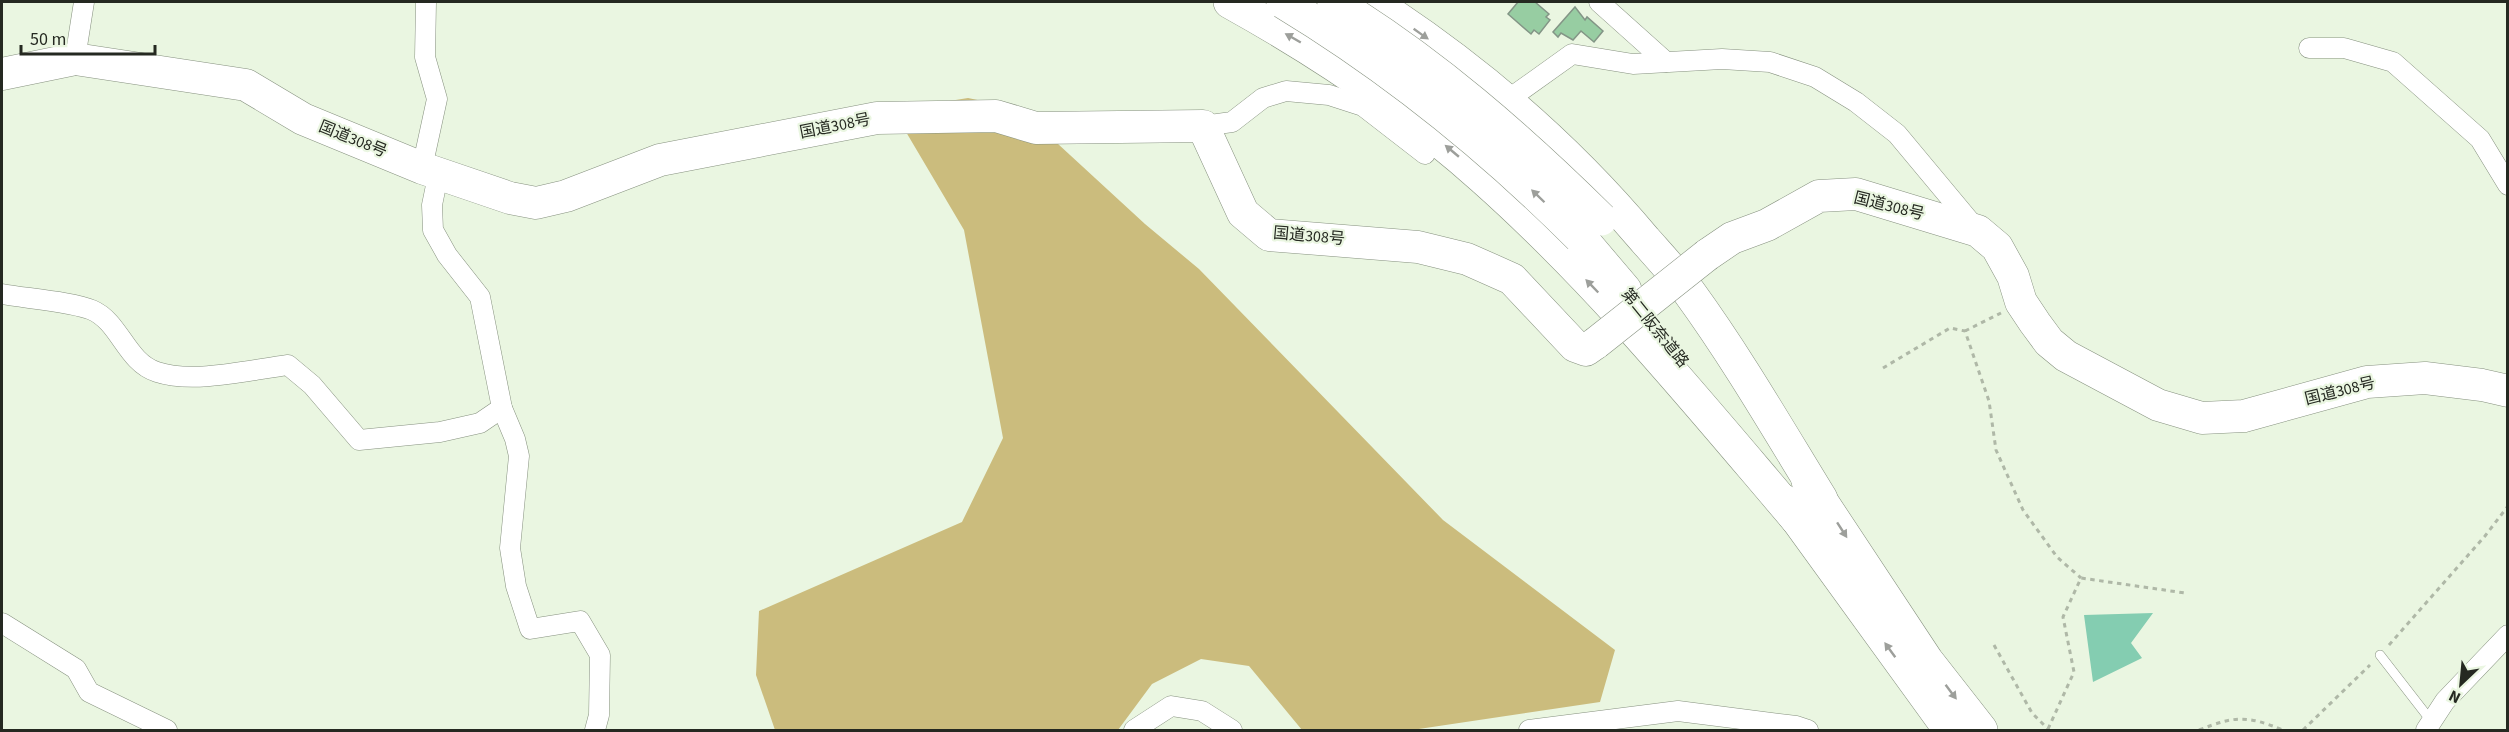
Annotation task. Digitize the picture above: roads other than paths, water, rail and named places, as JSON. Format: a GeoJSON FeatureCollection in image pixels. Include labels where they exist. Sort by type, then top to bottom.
{"type":"FeatureCollection","features":[{"type":"Feature","properties":{"kind":"highway"},"geometry":{"type":"LineString","coordinates":[[1230,2],[1311,48],[1442,143],[1484,178],[1559,251],[1809,509]]}},
{"type":"Feature","properties":{"kind":"highway","name":"第二阪奈道路"},"geometry":{"type":"LineString","coordinates":[[1282,2],[1370,57],[1415,90],[1498,158],[1590,228]]}},
{"type":"Feature","properties":{"kind":"highway","name":"第二阪奈道路"},"geometry":{"type":"LineString","coordinates":[[1334,2],[1422,62],[1518,140],[1590,228],[1652,320],[1720,410],[1809,509],[1981,730]]}},
{"type":"Feature","properties":{"kind":"highway"},"geometry":{"type":"LineString","coordinates":[[1373,2],[1444,50],[1497,92],[1532,122],[1614,203],[1688,290],[1740,367],[1809,509]]}},
{"type":"Feature","properties":{"kind":"highway","name":"国道308号"},"geometry":{"type":"LineString","coordinates":[[2,74],[75,59],[246,85],[303,119],[431,170],[510,198],[536,203],[566,196],[660,160],[877,118],[996,116],[1036,128],[1203,126],[1243,213],[1269,235],[1418,247],[1467,259],[1512,279],[1575,346],[1586,350],[1732,238],[1767,225],[1819,196],[1856,194],[1978,231],[1996,247],[2013,276],[2021,302],[2049,342],[2066,356],[2158,405],[2191,415],[2202,418],[2244,416],[2367,382],[2425,378],[2482,385],[2508,391]]}},
{"type":"Feature","properties":{"kind":"highway","name":"第二阪奈道路"},"geometry":{"type":"LineString","coordinates":[[1809,509],[1950,730]]}},
{"type":"Feature","properties":{"kind":"street"},"geometry":{"type":"LineString","coordinates":[[75,59],[84,2]]}},
{"type":"Feature","properties":{"kind":"street"},"geometry":{"type":"LineString","coordinates":[[426,2],[425,57],[436,99],[431,170],[433,230],[447,255],[480,297],[502,408],[519,456],[510,548],[516,586],[530,629],[580,621],[600,655],[601,692],[595,730]]}},
{"type":"Feature","properties":{"kind":"street"},"geometry":{"type":"LineString","coordinates":[[1599,2],[1666,62]]}},
{"type":"Feature","properties":{"kind":"street"},"geometry":{"type":"LineString","coordinates":[[2309,48],[2344,48],[2393,62],[2480,139],[2508,185]]}},
{"type":"Feature","properties":{"kind":"street"},"geometry":{"type":"LineString","coordinates":[[1516,94],[1572,54],[1633,64],[1722,59],[1770,62],[1815,77],[1856,102],[1897,134],[1978,231]]}},
{"type":"Feature","properties":{"kind":"street"},"geometry":{"type":"LineString","coordinates":[[1203,126],[1232,122],[1263,98],[1286,91],[1329,95],[1363,106],[1425,154]]}},
{"type":"Feature","properties":{"kind":"street"},"geometry":{"type":"LineString","coordinates":[[2,294],[92,310],[110,325],[131,354],[154,372],[178,377],[288,365],[312,386],[359,440],[440,432],[480,423],[502,408]]}},
{"type":"Feature","properties":{"kind":"street"},"geometry":{"type":"LineString","coordinates":[[2,623],[76,669],[89,692],[167,730]]}},
{"type":"Feature","properties":{"kind":"street"},"geometry":{"type":"LineString","coordinates":[[2429,726],[2445,701],[2508,634]]}},
{"type":"Feature","properties":{"kind":"street"},"geometry":{"type":"LineString","coordinates":[[1134,730],[1172,706],[1202,711],[1232,730]]}},
{"type":"Feature","properties":{"kind":"street"},"geometry":{"type":"LineString","coordinates":[[1529,730],[1678,711],[1796,726],[1808,730]]}},
{"type":"Feature","properties":{"kind":"lane"},"geometry":{"type":"LineString","coordinates":[[2380,655],[2429,726]]}}]}
